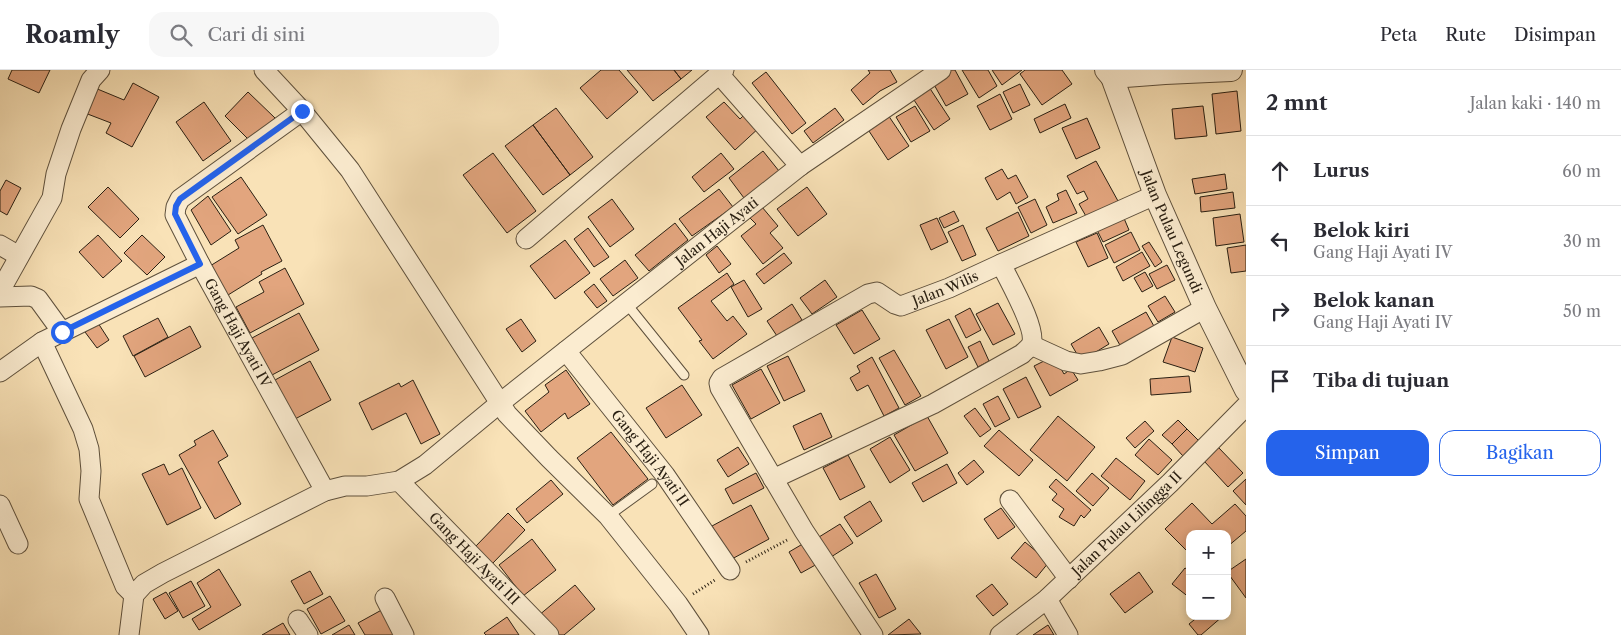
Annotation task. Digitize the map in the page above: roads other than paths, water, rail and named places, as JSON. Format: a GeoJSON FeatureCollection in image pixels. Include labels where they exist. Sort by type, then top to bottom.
{"type":"FeatureCollection","features":[{"type":"Feature","properties":{"kind":"street"},"geometry":{"type":"LineString","coordinates":[[0,291],[52,198],[56,174],[71,129],[91,80],[100,70]]}},
{"type":"Feature","properties":{"kind":"street"},"geometry":{"type":"LineString","coordinates":[[264,70],[302,111],[350,170],[507,414],[608,516],[678,604],[699,635]]}},
{"type":"Feature","properties":{"kind":"street","name":"Jalan Haji Ayati"},"geometry":{"type":"LineString","coordinates":[[399,481],[425,465],[500,403],[800,166],[941,70]]}},
{"type":"Feature","properties":{"kind":"street"},"geometry":{"type":"LineString","coordinates":[[1109,74],[1230,70]]}},
{"type":"Feature","properties":{"kind":"street"},"geometry":{"type":"LineString","coordinates":[[526,239],[722,72],[800,166]]}},
{"type":"Feature","properties":{"kind":"street","name":"Jalan Pulau Legundi"},"geometry":{"type":"LineString","coordinates":[[1109,74],[1155,195],[1205,308],[1246,390]]}},
{"type":"Feature","properties":{"kind":"street","name":"Gang Haji Ayati IV"},"geometry":{"type":"LineString","coordinates":[[302,111],[180,199],[176,206],[175,214],[200,264],[325,491]]}},
{"type":"Feature","properties":{"kind":"street","name":"Jalan Wilis"},"geometry":{"type":"LineString","coordinates":[[774,479],[720,388],[719,383],[722,378],[868,294],[877,292],[901,306],[949,288],[1155,195]]}},
{"type":"Feature","properties":{"kind":"street"},"geometry":{"type":"LineString","coordinates":[[0,245],[19,256]]}},
{"type":"Feature","properties":{"kind":"street"},"geometry":{"type":"LineString","coordinates":[[0,372],[42,342],[200,264]]}},
{"type":"Feature","properties":{"kind":"street"},"geometry":{"type":"LineString","coordinates":[[872,635],[804,531],[774,479],[932,404],[1022,354],[1031,346],[1032,334],[1028,320],[1001,264]]}},
{"type":"Feature","properties":{"kind":"street"},"geometry":{"type":"LineString","coordinates":[[0,298],[31,296],[38,298],[62,332]]}},
{"type":"Feature","properties":{"kind":"street"},"geometry":{"type":"LineString","coordinates":[[1031,346],[1066,361],[1081,364],[1099,361],[1122,355],[1205,308]]}},
{"type":"Feature","properties":{"kind":"street"},"geometry":{"type":"LineString","coordinates":[[42,342],[83,428],[89,449],[91,471],[89,499],[125,586],[134,595]]}},
{"type":"Feature","properties":{"kind":"street","name":"Gang Haji Ayati II"},"geometry":{"type":"LineString","coordinates":[[566,351],[666,476],[730,570]]}},
{"type":"Feature","properties":{"kind":"street","name":"Jalan Pulau Lilingga II"},"geometry":{"type":"LineString","coordinates":[[1000,635],[1047,599],[1069,579],[1246,406]]}},
{"type":"Feature","properties":{"kind":"street"},"geometry":{"type":"LineString","coordinates":[[129,635],[134,595],[144,584],[163,573],[325,491],[344,486],[367,486],[399,481]]}},
{"type":"Feature","properties":{"kind":"street","name":"Gang Haji Ayati III"},"geometry":{"type":"LineString","coordinates":[[399,481],[549,635]]}},
{"type":"Feature","properties":{"kind":"street"},"geometry":{"type":"LineString","coordinates":[[1010,500],[1069,579]]}},
{"type":"Feature","properties":{"kind":"street"},"geometry":{"type":"LineString","coordinates":[[0,505],[18,544]]}},
{"type":"Feature","properties":{"kind":"street"},"geometry":{"type":"LineString","coordinates":[[385,598],[404,635]]}},
{"type":"Feature","properties":{"kind":"street"},"geometry":{"type":"LineString","coordinates":[[1047,599],[1068,635]]}},
{"type":"Feature","properties":{"kind":"lane"},"geometry":{"type":"LineString","coordinates":[[626,303],[684,375]]}},
{"type":"Feature","properties":{"kind":"lane"},"geometry":{"type":"LineString","coordinates":[[608,516],[652,484]]}}]}
